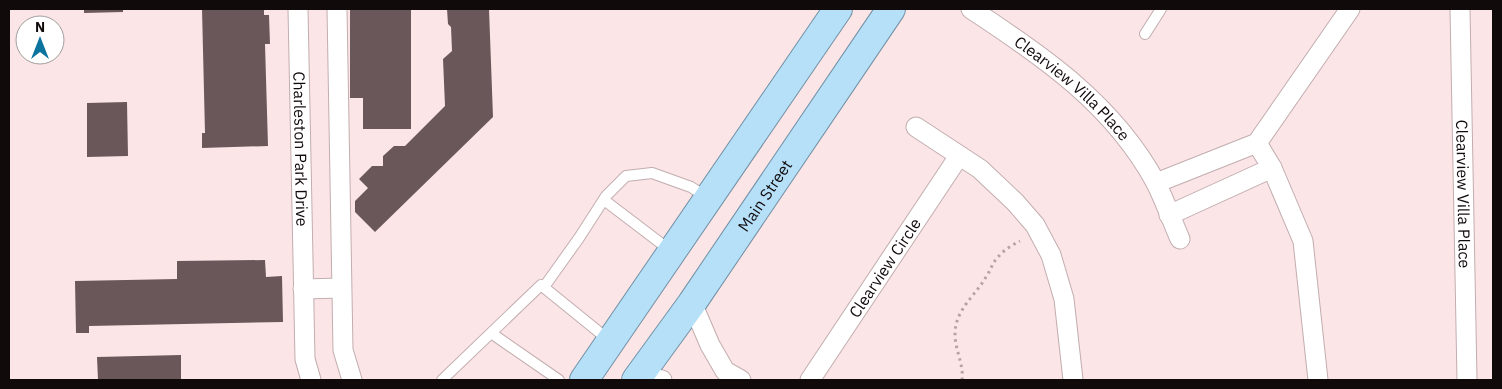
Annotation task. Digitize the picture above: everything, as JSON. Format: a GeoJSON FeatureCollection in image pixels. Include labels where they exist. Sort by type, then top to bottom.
{"type":"FeatureCollection","features":[{"type":"Feature","properties":{"kind":"highway"},"geometry":{"type":"LineString","coordinates":[[584,380],[838,9]]}},
{"type":"Feature","properties":{"kind":"highway","name":"Main Street"},"geometry":{"type":"LineString","coordinates":[[646,378],[692,303],[891,9]]}},
{"type":"Feature","properties":{"kind":"street","name":"Charleston Park Drive"},"geometry":{"type":"LineString","coordinates":[[298,9],[305,359],[311,380]]}},
{"type":"Feature","properties":{"kind":"street"},"geometry":{"type":"LineString","coordinates":[[337,9],[343,350],[352,380]]}},
{"type":"Feature","properties":{"kind":"street","name":"Clearview Villa Place"},"geometry":{"type":"LineString","coordinates":[[971,9],[1010,34],[1071,80],[1096,103],[1123,134],[1156,183],[1180,239]]}},
{"type":"Feature","properties":{"kind":"street"},"geometry":{"type":"LineString","coordinates":[[1156,183],[1257,143],[1350,9]]}},
{"type":"Feature","properties":{"kind":"street","name":"Clearview Villa Place"},"geometry":{"type":"LineString","coordinates":[[1460,9],[1467,380]]}},
{"type":"Feature","properties":{"kind":"street"},"geometry":{"type":"LineString","coordinates":[[916,127],[980,169],[1015,202],[1038,231],[1051,256],[1064,299],[1074,380]]}},
{"type":"Feature","properties":{"kind":"street"},"geometry":{"type":"LineString","coordinates":[[1257,143],[1272,168],[1303,241],[1318,380]]}},
{"type":"Feature","properties":{"kind":"street","name":"Clearview Circle"},"geometry":{"type":"LineString","coordinates":[[810,380],[959,156]]}},
{"type":"Feature","properties":{"kind":"street"},"geometry":{"type":"LineString","coordinates":[[1169,215],[1272,168]]}},
{"type":"Feature","properties":{"kind":"street"},"geometry":{"type":"LineString","coordinates":[[303,289],[341,288]]}},
{"type":"Feature","properties":{"kind":"street"},"geometry":{"type":"LineString","coordinates":[[692,303],[710,345],[725,370],[740,380]]}},
{"type":"Feature","properties":{"kind":"lane"},"geometry":{"type":"LineString","coordinates":[[1145,34],[1161,9]]}},
{"type":"Feature","properties":{"kind":"lane"},"geometry":{"type":"LineString","coordinates":[[544,287],[604,200],[626,176],[652,173],[691,187],[709,198]]}},
{"type":"Feature","properties":{"kind":"lane"},"geometry":{"type":"LineString","coordinates":[[604,200],[672,252]]}},
{"type":"Feature","properties":{"kind":"lane"},"geometry":{"type":"LineString","coordinates":[[442,380],[541,285],[611,341]]}},
{"type":"Feature","properties":{"kind":"lane"},"geometry":{"type":"LineString","coordinates":[[491,333],[558,380]]}},
{"type":"Feature","properties":{"kind":"path"},"geometry":{"type":"LineString","coordinates":[[962,380],[955,334],[960,313],[986,277],[996,259],[1008,248],[1038,231]]}},
{"type":"Feature","properties":{"kind":"building"},"geometry":{"type":"Polygon","coordinates":[[[84,9],[123,9],[123,12],[84,13],[84,9]]]}},
{"type":"Feature","properties":{"kind":"building"},"geometry":{"type":"Polygon","coordinates":[[[202,9],[264,9],[264,15],[269,15],[270,44],[265,44],[268,146],[202,148],[202,133],[205,133],[202,9]]]}},
{"type":"Feature","properties":{"kind":"building"},"geometry":{"type":"Polygon","coordinates":[[[350,9],[411,9],[411,129],[363,129],[363,98],[350,98],[350,9]]]}},
{"type":"Feature","properties":{"kind":"building"},"geometry":{"type":"Polygon","coordinates":[[[447,9],[489,9],[493,117],[375,232],[355,212],[355,201],[368,188],[359,179],[372,166],[383,166],[383,156],[394,146],[405,146],[445,106],[443,59],[452,51],[451,27],[448,24],[447,9]]]}},
{"type":"Feature","properties":{"kind":"building"},"geometry":{"type":"Polygon","coordinates":[[[127,102],[128,156],[87,157],[87,103],[127,102]]]}},
{"type":"Feature","properties":{"kind":"building"},"geometry":{"type":"Polygon","coordinates":[[[265,260],[266,277],[282,276],[283,322],[89,326],[89,333],[76,333],[75,281],[177,279],[177,261],[265,260]]]}},
{"type":"Feature","properties":{"kind":"building"},"geometry":{"type":"Polygon","coordinates":[[[181,355],[181,380],[98,380],[97,357],[181,355]]]}}]}
